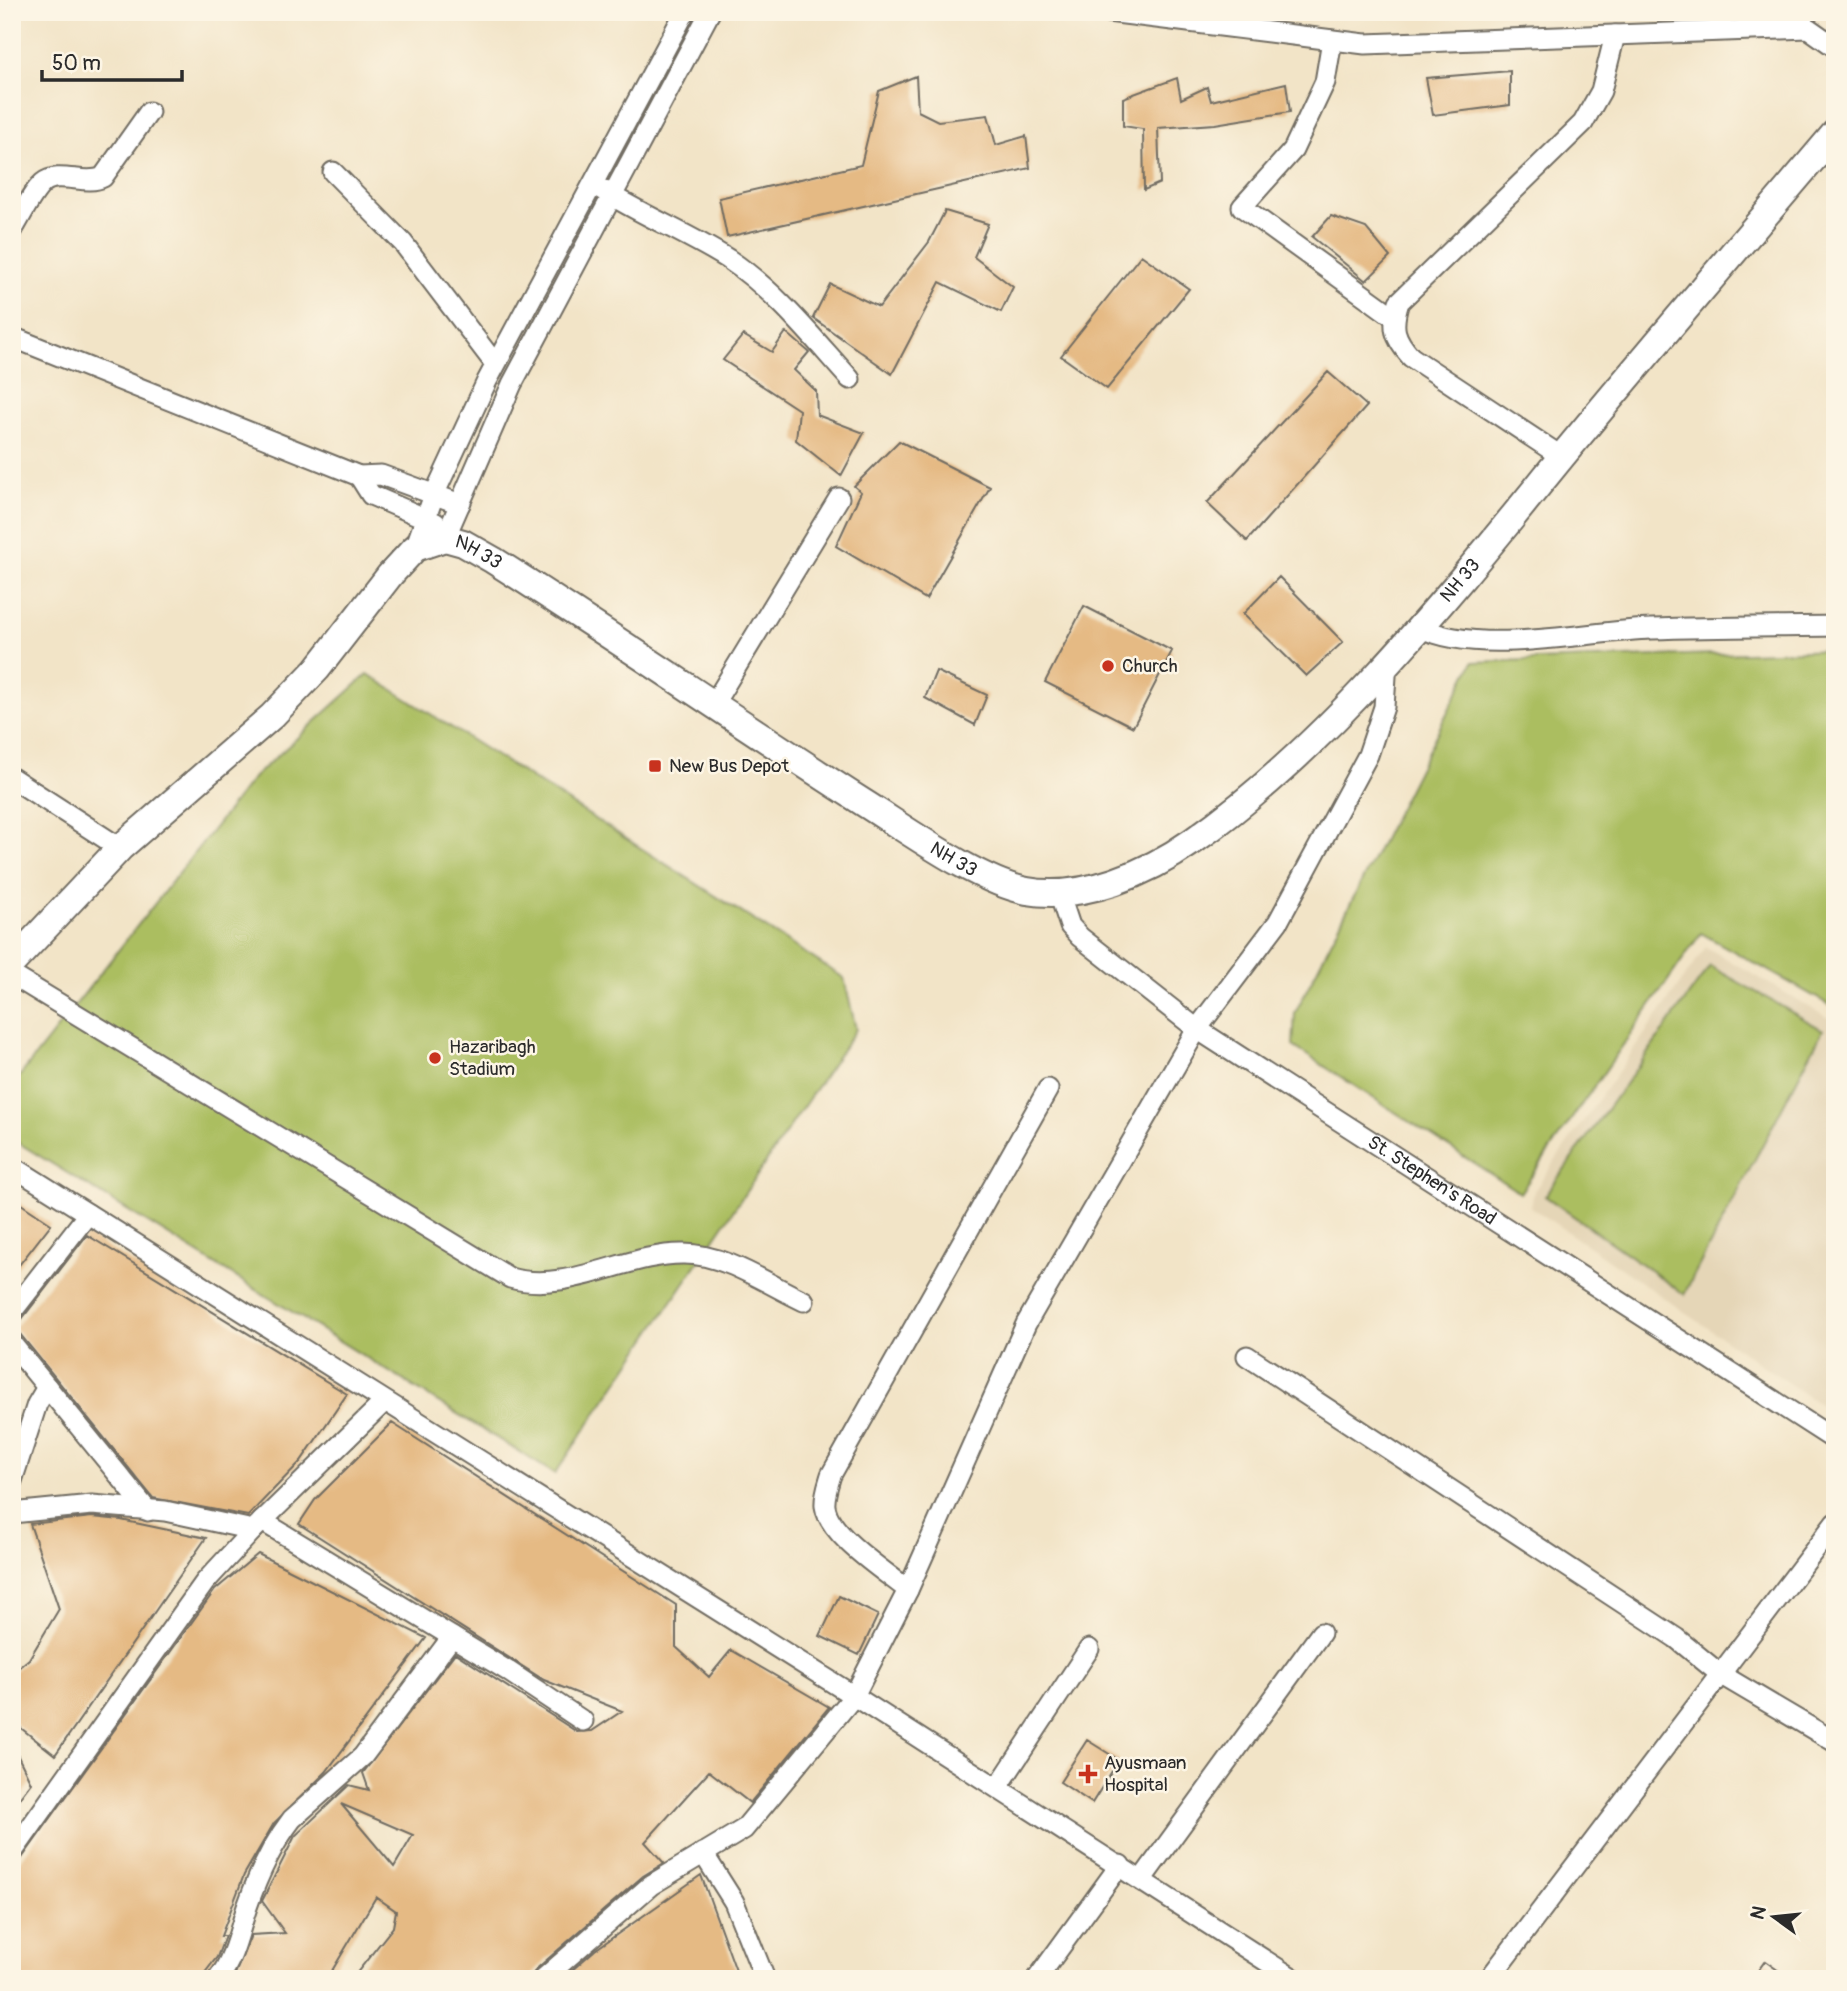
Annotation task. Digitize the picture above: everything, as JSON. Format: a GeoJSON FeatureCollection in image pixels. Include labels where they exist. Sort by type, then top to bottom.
{"type":"FeatureCollection","features":[{"type":"Feature","properties":{"kind":"main road","name":"NH 33"},"geometry":{"type":"LineString","coordinates":[[12,963],[120,848],[272,716],[317,669],[390,575],[415,548],[448,534],[493,560],[910,832],[966,864],[1025,890],[1059,893],[1094,887],[1138,872],[1190,844],[1244,803],[1294,758],[1387,661],[1419,627],[1835,132]]}},
{"type":"Feature","properties":{"kind":"street"},"geometry":{"type":"LineString","coordinates":[[415,548],[434,495],[495,364],[685,12]]}},
{"type":"Feature","properties":{"kind":"street"},"geometry":{"type":"LineString","coordinates":[[359,475],[371,495],[424,518],[448,534],[512,384],[710,12]]}},
{"type":"Feature","properties":{"kind":"street"},"geometry":{"type":"LineString","coordinates":[[1108,12],[1364,44],[1808,28]]}},
{"type":"Feature","properties":{"kind":"street"},"geometry":{"type":"LineString","coordinates":[[1776,12],[1808,28],[1835,47]]}},
{"type":"Feature","properties":{"kind":"street"},"geometry":{"type":"LineString","coordinates":[[1562,457],[1411,357],[1398,343],[1393,331],[1394,317],[1399,302],[1583,123],[1601,90],[1615,36]]}},
{"type":"Feature","properties":{"kind":"street"},"geometry":{"type":"LineString","coordinates":[[1332,40],[1325,82],[1293,150],[1242,207],[1394,317]]}},
{"type":"Feature","properties":{"kind":"street"},"geometry":{"type":"LineString","coordinates":[[12,230],[44,183],[53,179],[93,181],[103,177],[149,112]]}},
{"type":"Feature","properties":{"kind":"street"},"geometry":{"type":"LineString","coordinates":[[332,172],[403,243],[495,364]]}},
{"type":"Feature","properties":{"kind":"street"},"geometry":{"type":"LineString","coordinates":[[592,183],[726,258],[755,279],[781,302],[850,379]]}},
{"type":"Feature","properties":{"kind":"street"},"geometry":{"type":"LineString","coordinates":[[12,337],[359,475],[381,475],[460,504]]}},
{"type":"Feature","properties":{"kind":"street"},"geometry":{"type":"LineString","coordinates":[[713,705],[839,498]]}},
{"type":"Feature","properties":{"kind":"street"},"geometry":{"type":"LineString","coordinates":[[1419,627],[1440,637],[1479,641],[1650,629],[1835,626]]}},
{"type":"Feature","properties":{"kind":"street"},"geometry":{"type":"LineString","coordinates":[[543,1979],[650,1885],[744,1829],[854,1696],[908,1590],[1026,1324],[1198,1029],[1278,922],[1362,766],[1384,707],[1387,661]]}},
{"type":"Feature","properties":{"kind":"street"},"geometry":{"type":"LineString","coordinates":[[12,778],[120,848]]}},
{"type":"Feature","properties":{"kind":"street","name":"St. Stephen's Road"},"geometry":{"type":"LineString","coordinates":[[1059,893],[1070,926],[1080,937],[1198,1029],[1835,1440]]}},
{"type":"Feature","properties":{"kind":"street"},"geometry":{"type":"LineString","coordinates":[[12,975],[510,1278],[555,1281],[669,1255],[691,1254],[723,1262],[804,1301]]}},
{"type":"Feature","properties":{"kind":"street"},"geometry":{"type":"LineString","coordinates":[[908,1590],[833,1526],[825,1505],[826,1493],[838,1463],[1048,1089]]}},
{"type":"Feature","properties":{"kind":"street"},"geometry":{"type":"LineString","coordinates":[[12,1166],[998,1787],[1294,1979]]}},
{"type":"Feature","properties":{"kind":"street"},"geometry":{"type":"LineString","coordinates":[[12,1312],[88,1214]]}},
{"type":"Feature","properties":{"kind":"street"},"geometry":{"type":"LineString","coordinates":[[12,1344],[148,1511]]}},
{"type":"Feature","properties":{"kind":"street"},"geometry":{"type":"LineString","coordinates":[[1247,1356],[1676,1638],[1720,1674],[1835,1742]]}},
{"type":"Feature","properties":{"kind":"street"},"geometry":{"type":"LineString","coordinates":[[12,1481],[37,1404],[47,1387]]}},
{"type":"Feature","properties":{"kind":"street"},"geometry":{"type":"LineString","coordinates":[[12,1853],[205,1582],[258,1525],[384,1402]]}},
{"type":"Feature","properties":{"kind":"street"},"geometry":{"type":"LineString","coordinates":[[12,1513],[92,1505],[258,1525],[452,1637],[583,1721]]}},
{"type":"Feature","properties":{"kind":"street"},"geometry":{"type":"LineString","coordinates":[[1489,1979],[1835,1523]]}},
{"type":"Feature","properties":{"kind":"street"},"geometry":{"type":"LineString","coordinates":[[1142,1879],[1321,1633]]}},
{"type":"Feature","properties":{"kind":"street"},"geometry":{"type":"LineString","coordinates":[[218,1979],[232,1953],[259,1873],[281,1833],[292,1819],[374,1743],[452,1637]]}},
{"type":"Feature","properties":{"kind":"street"},"geometry":{"type":"LineString","coordinates":[[998,1787],[1088,1649]]}},
{"type":"Feature","properties":{"kind":"street"},"geometry":{"type":"LineString","coordinates":[[703,1853],[734,1902],[765,1979]]}},
{"type":"Feature","properties":{"kind":"street"},"geometry":{"type":"LineString","coordinates":[[1037,1979],[1120,1865]]}},
{"type":"Feature","properties":{"kind":"shaded area"},"geometry":{"type":"Polygon","coordinates":[[[1706,947],[1835,1022],[1835,1415],[1531,1207],[1534,1191],[1706,947]]]}},
{"type":"Feature","properties":{"kind":"green space"},"geometry":{"type":"Polygon","coordinates":[[[1835,650],[1835,1008],[1701,933],[1520,1193],[1293,1046],[1295,1013],[1473,662],[1835,650]]]}},
{"type":"Feature","properties":{"kind":"green space","name":"Hazaribagh Stadium"},"geometry":{"type":"Polygon","coordinates":[[[368,674],[844,978],[856,1029],[555,1474],[12,1139],[12,1086],[254,777],[368,674]]]}},
{"type":"Feature","properties":{"kind":"green space"},"geometry":{"type":"Polygon","coordinates":[[[1710,966],[1823,1030],[1684,1294],[1545,1196],[1710,966]]]}},
{"type":"Feature","properties":{"kind":"building"},"geometry":{"type":"Polygon","coordinates":[[[1510,71],[1510,105],[1433,115],[1426,78],[1510,71]]]}},
{"type":"Feature","properties":{"kind":"building"},"geometry":{"type":"Polygon","coordinates":[[[916,76],[918,111],[938,121],[988,115],[996,145],[1026,136],[1030,168],[727,237],[719,198],[861,165],[879,91],[916,76]]]}},
{"type":"Feature","properties":{"kind":"building"},"geometry":{"type":"Polygon","coordinates":[[[1177,78],[1181,99],[1207,87],[1211,101],[1286,83],[1290,112],[1215,124],[1158,128],[1160,183],[1144,190],[1143,129],[1123,126],[1123,98],[1177,78]]]}},
{"type":"Feature","properties":{"kind":"building"},"geometry":{"type":"Polygon","coordinates":[[[945,211],[988,224],[974,257],[1013,287],[1001,312],[940,282],[892,374],[813,318],[830,284],[879,307],[929,242],[945,211]]]}},
{"type":"Feature","properties":{"kind":"building"},"geometry":{"type":"Polygon","coordinates":[[[1331,216],[1366,228],[1390,257],[1366,281],[1312,237],[1331,216]]]}},
{"type":"Feature","properties":{"kind":"building"},"geometry":{"type":"Polygon","coordinates":[[[1141,255],[1189,289],[1107,389],[1061,356],[1141,255]]]}},
{"type":"Feature","properties":{"kind":"building"},"geometry":{"type":"Polygon","coordinates":[[[786,332],[809,352],[794,370],[816,391],[817,415],[864,433],[841,476],[796,440],[799,410],[723,360],[743,335],[772,352],[786,332]]]}},
{"type":"Feature","properties":{"kind":"building"},"geometry":{"type":"Polygon","coordinates":[[[1328,372],[1367,406],[1247,541],[1207,503],[1328,372]]]}},
{"type":"Feature","properties":{"kind":"building"},"geometry":{"type":"Polygon","coordinates":[[[899,441],[990,487],[926,599],[836,546],[861,492],[854,486],[899,441]]]}},
{"type":"Feature","properties":{"kind":"building"},"geometry":{"type":"Polygon","coordinates":[[[1279,577],[1343,642],[1306,676],[1243,614],[1279,577]]]}},
{"type":"Feature","properties":{"kind":"building","name":"Church"},"geometry":{"type":"Polygon","coordinates":[[[1084,606],[1172,651],[1133,727],[1045,682],[1084,606]]]}},
{"type":"Feature","properties":{"kind":"building"},"geometry":{"type":"Polygon","coordinates":[[[936,671],[987,695],[975,725],[925,698],[936,671]]]}},
{"type":"Feature","properties":{"kind":"building"},"geometry":{"type":"Polygon","coordinates":[[[12,1198],[51,1224],[12,1274],[12,1198]]]}},
{"type":"Feature","properties":{"kind":"building"},"geometry":{"type":"Polygon","coordinates":[[[87,1235],[347,1394],[301,1461],[248,1516],[153,1498],[15,1328],[87,1235]]]}},
{"type":"Feature","properties":{"kind":"building"},"geometry":{"type":"Polygon","coordinates":[[[392,1423],[676,1605],[676,1647],[709,1677],[731,1650],[829,1707],[750,1803],[709,1771],[645,1842],[664,1863],[643,1876],[535,1970],[531,1979],[352,1979],[393,1927],[396,1911],[376,1897],[327,1979],[233,1979],[251,1935],[285,1933],[262,1901],[295,1836],[349,1785],[369,1790],[363,1773],[455,1653],[577,1732],[592,1731],[622,1711],[544,1680],[299,1524],[315,1500],[392,1423]],[[341,1804],[394,1867],[413,1835],[341,1804]]]}},
{"type":"Feature","properties":{"kind":"building"},"geometry":{"type":"Polygon","coordinates":[[[92,1517],[121,1520],[206,1538],[55,1755],[12,1721],[12,1673],[29,1659],[59,1609],[30,1524],[92,1517]]]}},
{"type":"Feature","properties":{"kind":"building"},"geometry":{"type":"Polygon","coordinates":[[[258,1554],[426,1638],[326,1772],[274,1823],[244,1875],[221,1936],[225,1936],[217,1957],[200,1979],[12,1979],[12,1872],[215,1590],[258,1554]]]}},
{"type":"Feature","properties":{"kind":"building"},"geometry":{"type":"Polygon","coordinates":[[[839,1596],[878,1615],[859,1655],[820,1636],[839,1596]]]}},
{"type":"Feature","properties":{"kind":"building"},"geometry":{"type":"Polygon","coordinates":[[[1087,1740],[1119,1760],[1092,1803],[1060,1782],[1087,1740]]]}},
{"type":"Feature","properties":{"kind":"building"},"geometry":{"type":"Polygon","coordinates":[[[12,1744],[31,1783],[12,1808],[12,1744]]]}},
{"type":"Feature","properties":{"kind":"building"},"geometry":{"type":"Polygon","coordinates":[[[701,1875],[739,1979],[562,1979],[595,1950],[701,1875]]]}},
{"type":"Feature","properties":{"kind":"building"},"geometry":{"type":"Polygon","coordinates":[[[1765,1961],[1790,1979],[1752,1979],[1765,1961]]]}},
{"type":"Feature","properties":{"kind":"place","name":"Church"},"geometry":{"type":"Point","coordinates":[1108,666]}},
{"type":"Feature","properties":{"kind":"place","name":"New Bus Depot"},"geometry":{"type":"Point","coordinates":[655,766]}},
{"type":"Feature","properties":{"kind":"place","name":"Hazaribagh Stadium"},"geometry":{"type":"Point","coordinates":[435,1058]}},
{"type":"Feature","properties":{"kind":"place","name":"Ayusmaan Hospital"},"geometry":{"type":"Point","coordinates":[1088,1774]}}]}
